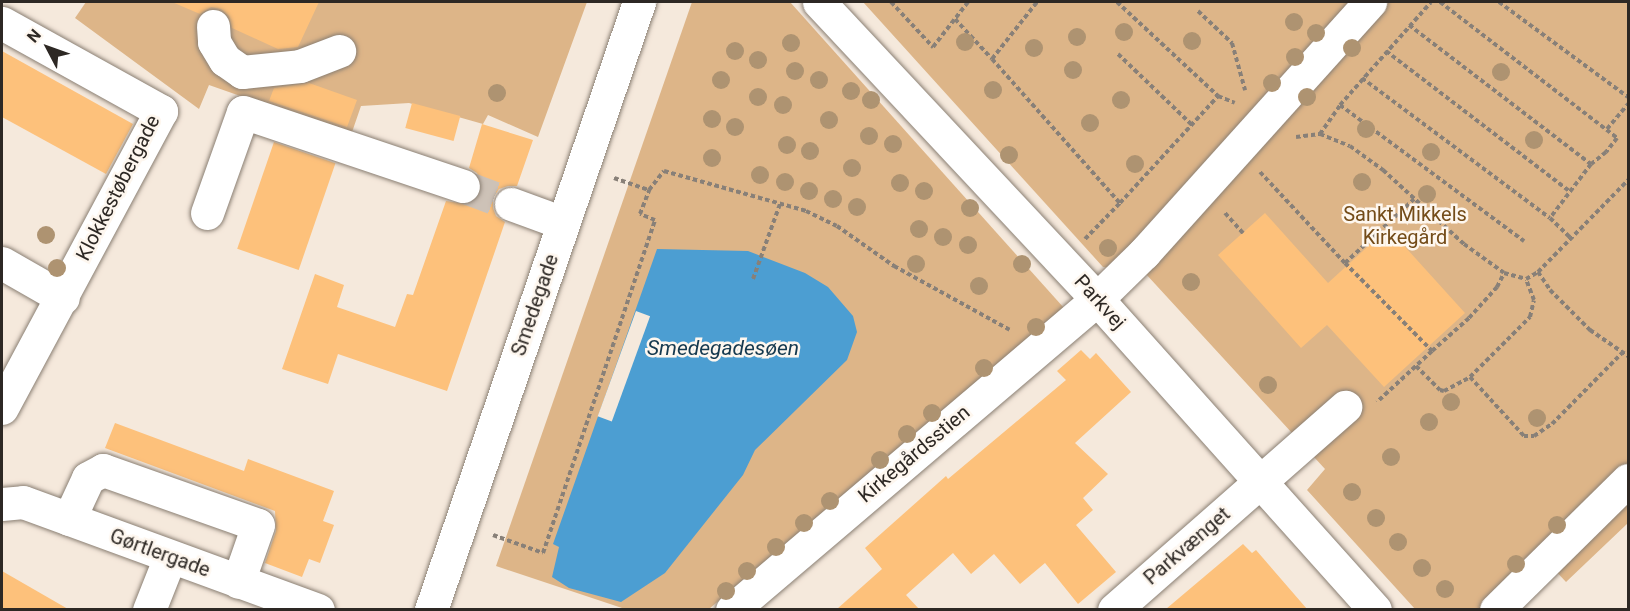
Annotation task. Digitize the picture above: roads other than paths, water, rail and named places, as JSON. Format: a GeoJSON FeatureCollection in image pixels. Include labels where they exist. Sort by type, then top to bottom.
{"type":"FeatureCollection","features":[{"type":"Feature","properties":{"kind":"street","name":"Smedegade"},"geometry":{"type":"LineString","coordinates":[[431,609],[639,2]]}},
{"type":"Feature","properties":{"kind":"street","name":"Parkvej"},"geometry":{"type":"LineString","coordinates":[[819,2],[1097,298],[1375,609]]}},
{"type":"Feature","properties":{"kind":"street","name":"Kirkegårdsstien"},"geometry":{"type":"LineString","coordinates":[[732,609],[1097,298],[1144,253],[1248,124],[1370,2]]}},
{"type":"Feature","properties":{"kind":"street","name":"Klokkestøbergade"},"geometry":{"type":"LineString","coordinates":[[2,23],[160,111],[63,298],[2,408]]}},
{"type":"Feature","properties":{"kind":"street"},"geometry":{"type":"LineString","coordinates":[[213,26],[214,42],[225,60],[242,72],[300,66],[339,51]]}},
{"type":"Feature","properties":{"kind":"street"},"geometry":{"type":"LineString","coordinates":[[207,213],[243,112],[463,186]]}},
{"type":"Feature","properties":{"kind":"street"},"geometry":{"type":"LineString","coordinates":[[511,204],[563,224]]}},
{"type":"Feature","properties":{"kind":"street"},"geometry":{"type":"LineString","coordinates":[[2,263],[63,298]]}},
{"type":"Feature","properties":{"kind":"street","name":"Parkvænget"},"geometry":{"type":"LineString","coordinates":[[1114,609],[1345,407]]}},
{"type":"Feature","properties":{"kind":"street"},"geometry":{"type":"LineString","coordinates":[[69,519],[88,477],[103,470],[258,525],[238,582]]}},
{"type":"Feature","properties":{"kind":"street"},"geometry":{"type":"LineString","coordinates":[[1496,609],[1629,480]]}},
{"type":"Feature","properties":{"kind":"street","name":"Gørtlergade"},"geometry":{"type":"LineString","coordinates":[[2,504],[23,502],[238,582],[318,609]]}},
{"type":"Feature","properties":{"kind":"street"},"geometry":{"type":"LineString","coordinates":[[149,609],[153,604],[170,557]]}},
{"type":"Feature","properties":{"kind":"water","name":"Smedegadesøen"},"geometry":{"type":"Polygon","coordinates":[[[657,249],[748,251],[805,273],[828,287],[853,316],[857,332],[847,360],[755,450],[743,475],[665,573],[621,602],[569,588],[552,577],[559,547],[553,544],[657,249]]]}},
{"type":"Feature","properties":{"kind":"tunnel"},"geometry":{"type":"LineString","coordinates":[[463,186],[511,204]]}},
{"type":"Feature","properties":{"kind":"park label","name":"Sankt Mikkels Kirkegård"},"geometry":{"type":"Point","coordinates":[1405,226]}}]}
